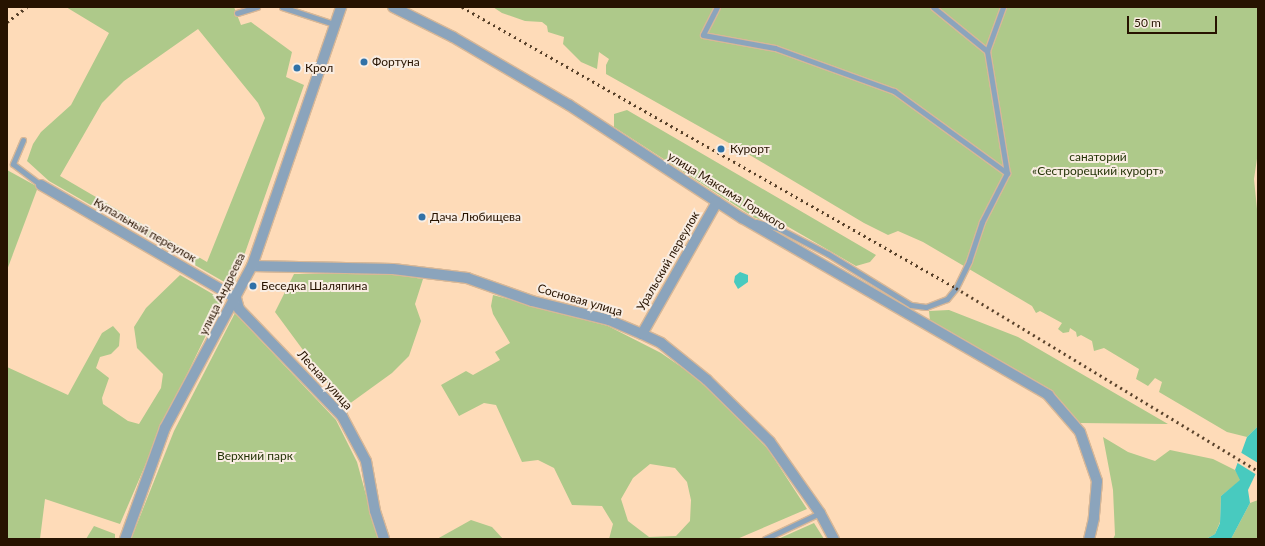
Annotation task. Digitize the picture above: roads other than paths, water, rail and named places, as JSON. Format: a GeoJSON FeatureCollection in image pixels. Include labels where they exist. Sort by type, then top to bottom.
{"type":"FeatureCollection","features":[{"type":"Feature","properties":{"kind":"street","name":"улица Андреева"},"geometry":{"type":"LineString","coordinates":[[124,539],[165,428],[252,266],[341,7]]}},
{"type":"Feature","properties":{"kind":"street","name":"улица Максима Горького"},"geometry":{"type":"LineString","coordinates":[[393,7],[453,37],[569,105],[742,218],[1048,395],[1080,432],[1097,481],[1094,518],[1089,539]]}},
{"type":"Feature","properties":{"kind":"street","name":"Купальный переулок"},"geometry":{"type":"LineString","coordinates":[[41,185],[236,298]]}},
{"type":"Feature","properties":{"kind":"street","name":"Уральский переулок"},"geometry":{"type":"LineString","coordinates":[[642,334],[718,202]]}},
{"type":"Feature","properties":{"kind":"street","name":"Сосновая улица"},"geometry":{"type":"LineString","coordinates":[[252,266],[393,269],[468,278],[532,301],[609,320],[642,334],[660,343],[707,380],[770,442],[820,513],[834,539]]}},
{"type":"Feature","properties":{"kind":"street","name":"Лесная улица"},"geometry":{"type":"LineString","coordinates":[[236,298],[239,309],[342,416],[366,461],[374,511],[384,539]]}},
{"type":"Feature","properties":{"kind":"lane"},"geometry":{"type":"LineString","coordinates":[[237,13],[256,7]]}},
{"type":"Feature","properties":{"kind":"lane"},"geometry":{"type":"LineString","coordinates":[[282,7],[334,24]]}},
{"type":"Feature","properties":{"kind":"lane"},"geometry":{"type":"LineString","coordinates":[[717,7],[703,35],[775,48],[894,91],[1007,173]]}},
{"type":"Feature","properties":{"kind":"lane"},"geometry":{"type":"LineString","coordinates":[[933,7],[987,51]]}},
{"type":"Feature","properties":{"kind":"lane"},"geometry":{"type":"LineString","coordinates":[[742,218],[780,229],[828,254],[911,306],[926,307],[947,299],[956,288],[969,262],[982,222],[1007,173],[987,51],[1003,7]]}},
{"type":"Feature","properties":{"kind":"lane"},"geometry":{"type":"LineString","coordinates":[[23,140],[13,164],[41,185]]}},
{"type":"Feature","properties":{"kind":"lane"},"geometry":{"type":"LineString","coordinates":[[765,539],[820,513]]}},
{"type":"Feature","properties":{"kind":"water"},"geometry":{"type":"Polygon","coordinates":[[[740,272],[748,275],[748,282],[738,289],[734,282],[735,276],[740,272]]]}},
{"type":"Feature","properties":{"kind":"water"},"geometry":{"type":"Polygon","coordinates":[[[1258,426],[1258,469],[1248,490],[1250,503],[1231,539],[1206,539],[1215,534],[1220,523],[1221,496],[1240,480],[1235,470],[1247,437],[1258,426]]]}},
{"type":"Feature","properties":{"kind":"railway"},"geometry":{"type":"LineString","coordinates":[[7,22],[27,7]]}},
{"type":"Feature","properties":{"kind":"railway"},"geometry":{"type":"LineString","coordinates":[[462,7],[956,288],[1258,471]]}},
{"type":"Feature","properties":{"kind":"place","name":"Фортуна"},"geometry":{"type":"Point","coordinates":[364,62]}},
{"type":"Feature","properties":{"kind":"place","name":"Крол"},"geometry":{"type":"Point","coordinates":[297,68]}},
{"type":"Feature","properties":{"kind":"place","name":"Курорт"},"geometry":{"type":"Point","coordinates":[721,149]}},
{"type":"Feature","properties":{"kind":"place","name":"Дача Любищева"},"geometry":{"type":"Point","coordinates":[422,217]}},
{"type":"Feature","properties":{"kind":"place","name":"Беседка Шаляпина"},"geometry":{"type":"Point","coordinates":[253,286]}},
{"type":"Feature","properties":{"kind":"park label","name":"санаторий «Сестрорецкий курорт»"},"geometry":{"type":"Point","coordinates":[1098,164]}},
{"type":"Feature","properties":{"kind":"park label","name":"Верхний парк"},"geometry":{"type":"Point","coordinates":[255,456]}}]}
